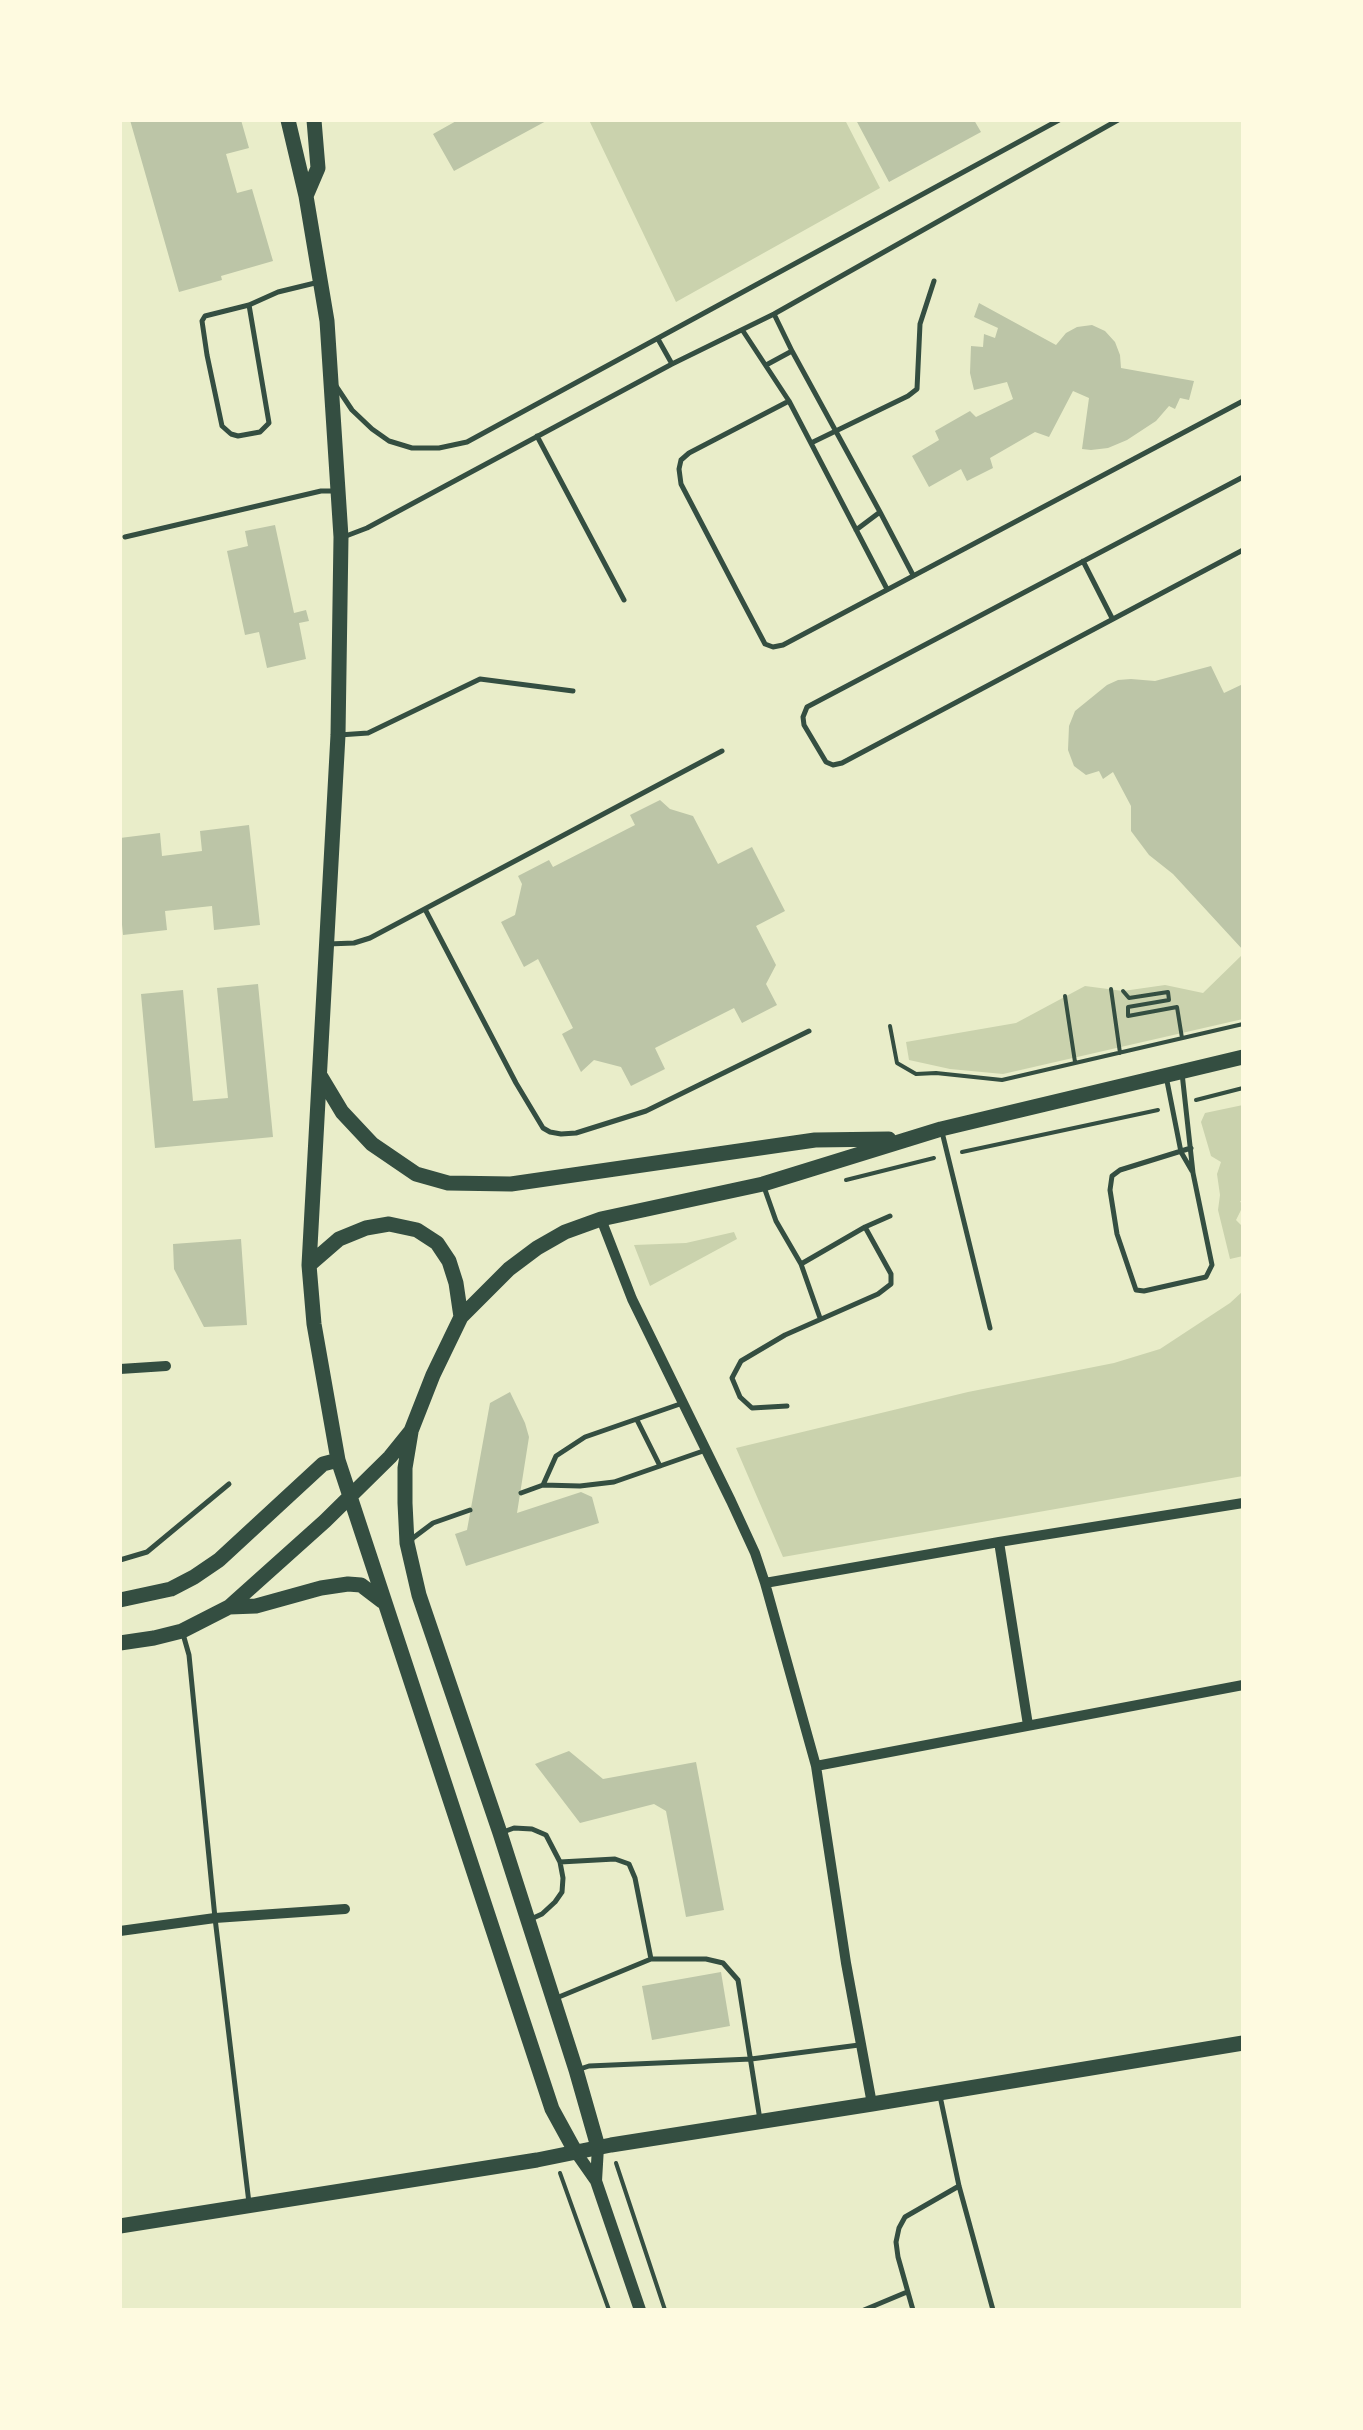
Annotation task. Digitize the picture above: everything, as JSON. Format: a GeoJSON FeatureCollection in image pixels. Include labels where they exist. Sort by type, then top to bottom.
{"type":"FeatureCollection","features":[{"type":"Feature","properties":{"kind":"main road"},"geometry":{"type":"LineString","coordinates":[[288,120],[321,282],[332,380],[340,538],[338,735],[309,1265],[314,1324],[338,1460],[552,2109],[574,2152]]}},
{"type":"Feature","properties":{"kind":"main road"},"geometry":{"type":"LineString","coordinates":[[306,196],[318,168],[314,120]]}},
{"type":"Feature","properties":{"kind":"main road"},"geometry":{"type":"LineString","coordinates":[[604,2146],[418,1595],[407,1543],[405,1468],[412,1431],[461,1317],[509,1269],[537,1248],[565,1232],[601,1219],[763,1184],[906,1138],[1243,1057]]}},
{"type":"Feature","properties":{"kind":"main road"},"geometry":{"type":"LineString","coordinates":[[321,1077],[342,1112],[372,1144],[416,1174],[448,1183],[511,1184],[816,1140],[906,1138]]}},
{"type":"Feature","properties":{"kind":"main road"},"geometry":{"type":"LineString","coordinates":[[309,1265],[339,1240],[366,1228],[389,1224],[416,1230],[436,1243],[449,1261],[461,1317]]}},
{"type":"Feature","properties":{"kind":"main road"},"geometry":{"type":"LineString","coordinates":[[120,1643],[182,1631],[229,1606],[350,1497],[412,1431]]}},
{"type":"Feature","properties":{"kind":"main road"},"geometry":{"type":"LineString","coordinates":[[120,1600],[170,1589],[194,1577],[219,1560],[323,1464],[338,1460]]}},
{"type":"Feature","properties":{"kind":"main road"},"geometry":{"type":"LineString","coordinates":[[229,1606],[256,1606],[348,1584],[361,1585],[385,1603]]}},
{"type":"Feature","properties":{"kind":"main road"},"geometry":{"type":"LineString","coordinates":[[120,2226],[1243,2043]]}},
{"type":"Feature","properties":{"kind":"street"},"geometry":{"type":"LineString","coordinates":[[601,1219],[632,1299],[755,1553],[765,1583],[816,1766],[872,2104]]}},
{"type":"Feature","properties":{"kind":"street"},"geometry":{"type":"LineString","coordinates":[[120,1370],[166,1366]]}},
{"type":"Feature","properties":{"kind":"street"},"geometry":{"type":"LineString","coordinates":[[765,1583],[1243,1504]]}},
{"type":"Feature","properties":{"kind":"street"},"geometry":{"type":"LineString","coordinates":[[998,1542],[1028,1726]]}},
{"type":"Feature","properties":{"kind":"street"},"geometry":{"type":"LineString","coordinates":[[816,1766],[1243,1685]]}},
{"type":"Feature","properties":{"kind":"street"},"geometry":{"type":"LineString","coordinates":[[120,1931],[214,1918],[344,1909]]}},
{"type":"Feature","properties":{"kind":"street"},"geometry":{"type":"LineString","coordinates":[[596,2180],[604,2146]]}},
{"type":"Feature","properties":{"kind":"street"},"geometry":{"type":"LineString","coordinates":[[574,2152],[596,2180],[640,2310]]}},
{"type":"Feature","properties":{"kind":"lane"},"geometry":{"type":"LineString","coordinates":[[332,380],[352,410],[389,441],[412,448],[467,442],[1049,122],[1059,120]]}},
{"type":"Feature","properties":{"kind":"lane"},"geometry":{"type":"LineString","coordinates":[[340,538],[366,528],[672,364],[743,331],[1118,120]]}},
{"type":"Feature","properties":{"kind":"lane"},"geometry":{"type":"LineString","coordinates":[[811,443],[916,389],[920,324],[934,280]]}},
{"type":"Feature","properties":{"kind":"lane"},"geometry":{"type":"LineString","coordinates":[[249,305],[268,423],[260,432],[238,436],[222,426],[202,321],[205,316],[249,305],[278,292],[321,282]]}},
{"type":"Feature","properties":{"kind":"lane"},"geometry":{"type":"LineString","coordinates":[[774,314],[913,576]]}},
{"type":"Feature","properties":{"kind":"lane"},"geometry":{"type":"LineString","coordinates":[[743,331],[788,401],[887,589]]}},
{"type":"Feature","properties":{"kind":"lane"},"geometry":{"type":"LineString","coordinates":[[658,339],[672,364]]}},
{"type":"Feature","properties":{"kind":"lane"},"geometry":{"type":"LineString","coordinates":[[767,365],[792,352]]}},
{"type":"Feature","properties":{"kind":"lane"},"geometry":{"type":"LineString","coordinates":[[788,401],[689,453],[678,469],[680,484],[737,592],[765,644],[772,647],[1243,401]]}},
{"type":"Feature","properties":{"kind":"lane"},"geometry":{"type":"LineString","coordinates":[[537,436],[624,600]]}},
{"type":"Feature","properties":{"kind":"lane"},"geometry":{"type":"LineString","coordinates":[[1243,477],[807,707],[804,725],[826,762],[842,763],[1243,550]]}},
{"type":"Feature","properties":{"kind":"lane"},"geometry":{"type":"LineString","coordinates":[[125,537],[338,490]]}},
{"type":"Feature","properties":{"kind":"lane"},"geometry":{"type":"LineString","coordinates":[[856,530],[880,512]]}},
{"type":"Feature","properties":{"kind":"lane"},"geometry":{"type":"LineString","coordinates":[[1083,561],[1112,618]]}},
{"type":"Feature","properties":{"kind":"lane"},"geometry":{"type":"LineString","coordinates":[[338,735],[368,733],[480,679],[574,690]]}},
{"type":"Feature","properties":{"kind":"lane"},"geometry":{"type":"LineString","coordinates":[[328,944],[370,938],[722,751]]}},
{"type":"Feature","properties":{"kind":"lane"},"geometry":{"type":"LineString","coordinates":[[426,910],[516,1083],[543,1128],[550,1132],[576,1133],[646,1112],[809,1031]]}},
{"type":"Feature","properties":{"kind":"lane"},"geometry":{"type":"LineString","coordinates":[[1174,1074],[1187,1102],[1211,1272],[1206,1277],[1136,1290],[1117,1234],[1110,1190],[1112,1176],[1191,1148]]}},
{"type":"Feature","properties":{"kind":"lane"},"geometry":{"type":"LineString","coordinates":[[1174,1074],[1173,1106],[1181,1152],[1194,1173]]}},
{"type":"Feature","properties":{"kind":"lane"},"geometry":{"type":"LineString","coordinates":[[941,1129],[990,1328]]}},
{"type":"Feature","properties":{"kind":"lane"},"geometry":{"type":"LineString","coordinates":[[763,1184],[776,1221],[801,1264],[820,1319]]}},
{"type":"Feature","properties":{"kind":"lane"},"geometry":{"type":"LineString","coordinates":[[801,1264],[865,1226],[890,1216]]}},
{"type":"Feature","properties":{"kind":"lane"},"geometry":{"type":"LineString","coordinates":[[788,1406],[752,1408],[740,1397],[732,1378],[741,1362],[785,1335],[878,1294],[892,1284],[891,1274],[865,1226]]}},
{"type":"Feature","properties":{"kind":"lane"},"geometry":{"type":"LineString","coordinates":[[544,1484],[556,1456],[585,1437],[684,1403]]}},
{"type":"Feature","properties":{"kind":"lane"},"geometry":{"type":"LineString","coordinates":[[637,1420],[660,1466]]}},
{"type":"Feature","properties":{"kind":"lane"},"geometry":{"type":"LineString","coordinates":[[521,1492],[544,1484],[580,1486],[614,1482],[706,1450]]}},
{"type":"Feature","properties":{"kind":"lane"},"geometry":{"type":"LineString","coordinates":[[120,1560],[147,1552],[229,1484]]}},
{"type":"Feature","properties":{"kind":"lane"},"geometry":{"type":"LineString","coordinates":[[407,1543],[433,1523],[470,1510]]}},
{"type":"Feature","properties":{"kind":"lane"},"geometry":{"type":"LineString","coordinates":[[182,1631],[189,1655],[214,1918],[249,2205]]}},
{"type":"Feature","properties":{"kind":"lane"},"geometry":{"type":"LineString","coordinates":[[500,1834],[514,1828],[532,1829],[546,1836],[560,1862],[562,1892],[542,1914],[526,1921]]}},
{"type":"Feature","properties":{"kind":"lane"},"geometry":{"type":"LineString","coordinates":[[560,1862],[614,1858],[629,1864],[652,1959]]}},
{"type":"Feature","properties":{"kind":"lane"},"geometry":{"type":"LineString","coordinates":[[552,2000],[652,1959],[706,1959],[723,1963],[738,1980],[741,1992],[760,2122]]}},
{"type":"Feature","properties":{"kind":"lane"},"geometry":{"type":"LineString","coordinates":[[576,2070],[590,2066],[752,2060],[862,2044]]}},
{"type":"Feature","properties":{"kind":"lane"},"geometry":{"type":"LineString","coordinates":[[940,2093],[959,2186],[993,2310]]}},
{"type":"Feature","properties":{"kind":"lane"},"geometry":{"type":"LineString","coordinates":[[913,2310],[896,2242],[899,2228],[905,2216],[959,2186]]}},
{"type":"Feature","properties":{"kind":"lane"},"geometry":{"type":"LineString","coordinates":[[864,2310],[907,2292]]}},
{"type":"Feature","properties":{"kind":"path"},"geometry":{"type":"LineString","coordinates":[[1112,989],[1120,1053]]}},
{"type":"Feature","properties":{"kind":"path"},"geometry":{"type":"LineString","coordinates":[[1123,991],[1129,998],[1168,992],[1170,1000],[1128,1007],[1128,1016],[1177,1006],[1182,1038]]}},
{"type":"Feature","properties":{"kind":"path"},"geometry":{"type":"LineString","coordinates":[[1065,996],[1075,1062]]}},
{"type":"Feature","properties":{"kind":"path"},"geometry":{"type":"LineString","coordinates":[[890,1026],[897,1063],[916,1074],[1002,1080],[1243,1024]]}},
{"type":"Feature","properties":{"kind":"path"},"geometry":{"type":"LineString","coordinates":[[1187,1102],[1243,1088]]}},
{"type":"Feature","properties":{"kind":"path"},"geometry":{"type":"LineString","coordinates":[[840,1182],[1173,1106]]}},
{"type":"Feature","properties":{"kind":"path"},"geometry":{"type":"LineString","coordinates":[[604,2146],[665,2310]]}},
{"type":"Feature","properties":{"kind":"green space"},"geometry":{"type":"Polygon","coordinates":[[[589,120],[845,120],[880,188],[676,302],[589,120]]]}},
{"type":"Feature","properties":{"kind":"green space"},"geometry":{"type":"Polygon","coordinates":[[[1243,954],[1243,1019],[1003,1074],[909,1060],[906,1042],[1016,1023],[1085,986],[1123,991],[1165,985],[1203,993],[1243,954]]]}},
{"type":"Feature","properties":{"kind":"green space"},"geometry":{"type":"Polygon","coordinates":[[[1243,1105],[1243,1210],[1236,1220],[1243,1227],[1243,1256],[1230,1259],[1218,1210],[1217,1174],[1221,1162],[1211,1156],[1201,1122],[1205,1113],[1243,1105]]]}},
{"type":"Feature","properties":{"kind":"green space"},"geometry":{"type":"Polygon","coordinates":[[[734,1232],[737,1239],[650,1286],[634,1245],[686,1243],[734,1232]]]}},
{"type":"Feature","properties":{"kind":"green space"},"geometry":{"type":"Polygon","coordinates":[[[1243,1291],[1243,1476],[783,1557],[736,1448],[968,1392],[1114,1363],[1160,1349],[1243,1291]]]}},
{"type":"Feature","properties":{"kind":"building"},"geometry":{"type":"Polygon","coordinates":[[[130,120],[241,120],[249,148],[226,154],[237,193],[252,189],[273,261],[179,292],[130,120]]]}},
{"type":"Feature","properties":{"kind":"building"},"geometry":{"type":"Polygon","coordinates":[[[458,120],[548,120],[454,171],[433,134],[458,120]]]}},
{"type":"Feature","properties":{"kind":"building"},"geometry":{"type":"Polygon","coordinates":[[[856,120],[974,120],[981,132],[889,182],[856,120]]]}},
{"type":"Feature","properties":{"kind":"building"},"geometry":{"type":"Polygon","coordinates":[[[979,303],[1056,345],[1077,327],[1092,325],[1105,331],[1115,342],[1121,368],[1194,381],[1189,400],[1180,398],[1175,409],[1169,406],[1156,421],[1127,440],[1091,450],[1082,449],[1089,398],[1073,391],[1049,437],[1035,432],[990,458],[993,468],[967,481],[961,469],[929,487],[912,456],[939,440],[935,431],[970,411],[976,417],[1013,399],[1007,382],[974,390],[971,346],[983,347],[984,334],[995,338],[998,328],[974,317],[979,303]]]}},
{"type":"Feature","properties":{"kind":"building"},"geometry":{"type":"Polygon","coordinates":[[[275,525],[294,613],[306,610],[309,621],[299,623],[306,659],[267,668],[259,632],[245,635],[227,551],[248,546],[245,531],[275,525]]]}},
{"type":"Feature","properties":{"kind":"building"},"geometry":{"type":"Polygon","coordinates":[[[1211,666],[1224,693],[1243,684],[1243,950],[1173,874],[1149,855],[1131,831],[1131,806],[1113,772],[1103,779],[1099,771],[1086,775],[1074,766],[1068,750],[1069,726],[1075,711],[1107,685],[1118,680],[1155,681],[1211,666]]]}},
{"type":"Feature","properties":{"kind":"building"},"geometry":{"type":"Polygon","coordinates":[[[660,800],[670,809],[693,816],[718,864],[752,847],[785,911],[756,926],[776,965],[766,984],[777,1005],[742,1023],[734,1008],[655,1048],[665,1069],[631,1086],[621,1067],[594,1060],[581,1072],[562,1034],[573,1028],[538,959],[524,967],[501,922],[515,915],[522,884],[518,876],[549,860],[553,867],[635,825],[630,815],[660,800]]]}},
{"type":"Feature","properties":{"kind":"building"},"geometry":{"type":"Polygon","coordinates":[[[249,825],[260,925],[214,930],[212,906],[165,911],[167,930],[123,935],[120,838],[160,833],[162,856],[202,851],[200,831],[249,825]]]}},
{"type":"Feature","properties":{"kind":"building"},"geometry":{"type":"Polygon","coordinates":[[[258,984],[273,1137],[155,1148],[141,994],[183,990],[193,1101],[228,1098],[217,988],[258,984]]]}},
{"type":"Feature","properties":{"kind":"building"},"geometry":{"type":"Polygon","coordinates":[[[241,1239],[247,1325],[204,1327],[174,1269],[173,1244],[241,1239]]]}},
{"type":"Feature","properties":{"kind":"building"},"geometry":{"type":"Polygon","coordinates":[[[510,1392],[529,1437],[517,1513],[581,1492],[592,1497],[599,1523],[466,1566],[455,1534],[467,1530],[490,1403],[510,1392]]]}},
{"type":"Feature","properties":{"kind":"building"},"geometry":{"type":"Polygon","coordinates":[[[569,1751],[603,1779],[696,1762],[724,1910],[686,1917],[666,1811],[654,1804],[580,1823],[535,1764],[569,1751]]]}},
{"type":"Feature","properties":{"kind":"building"},"geometry":{"type":"Polygon","coordinates":[[[721,1972],[730,2026],[652,2040],[642,1986],[721,1972]]]}}]}
